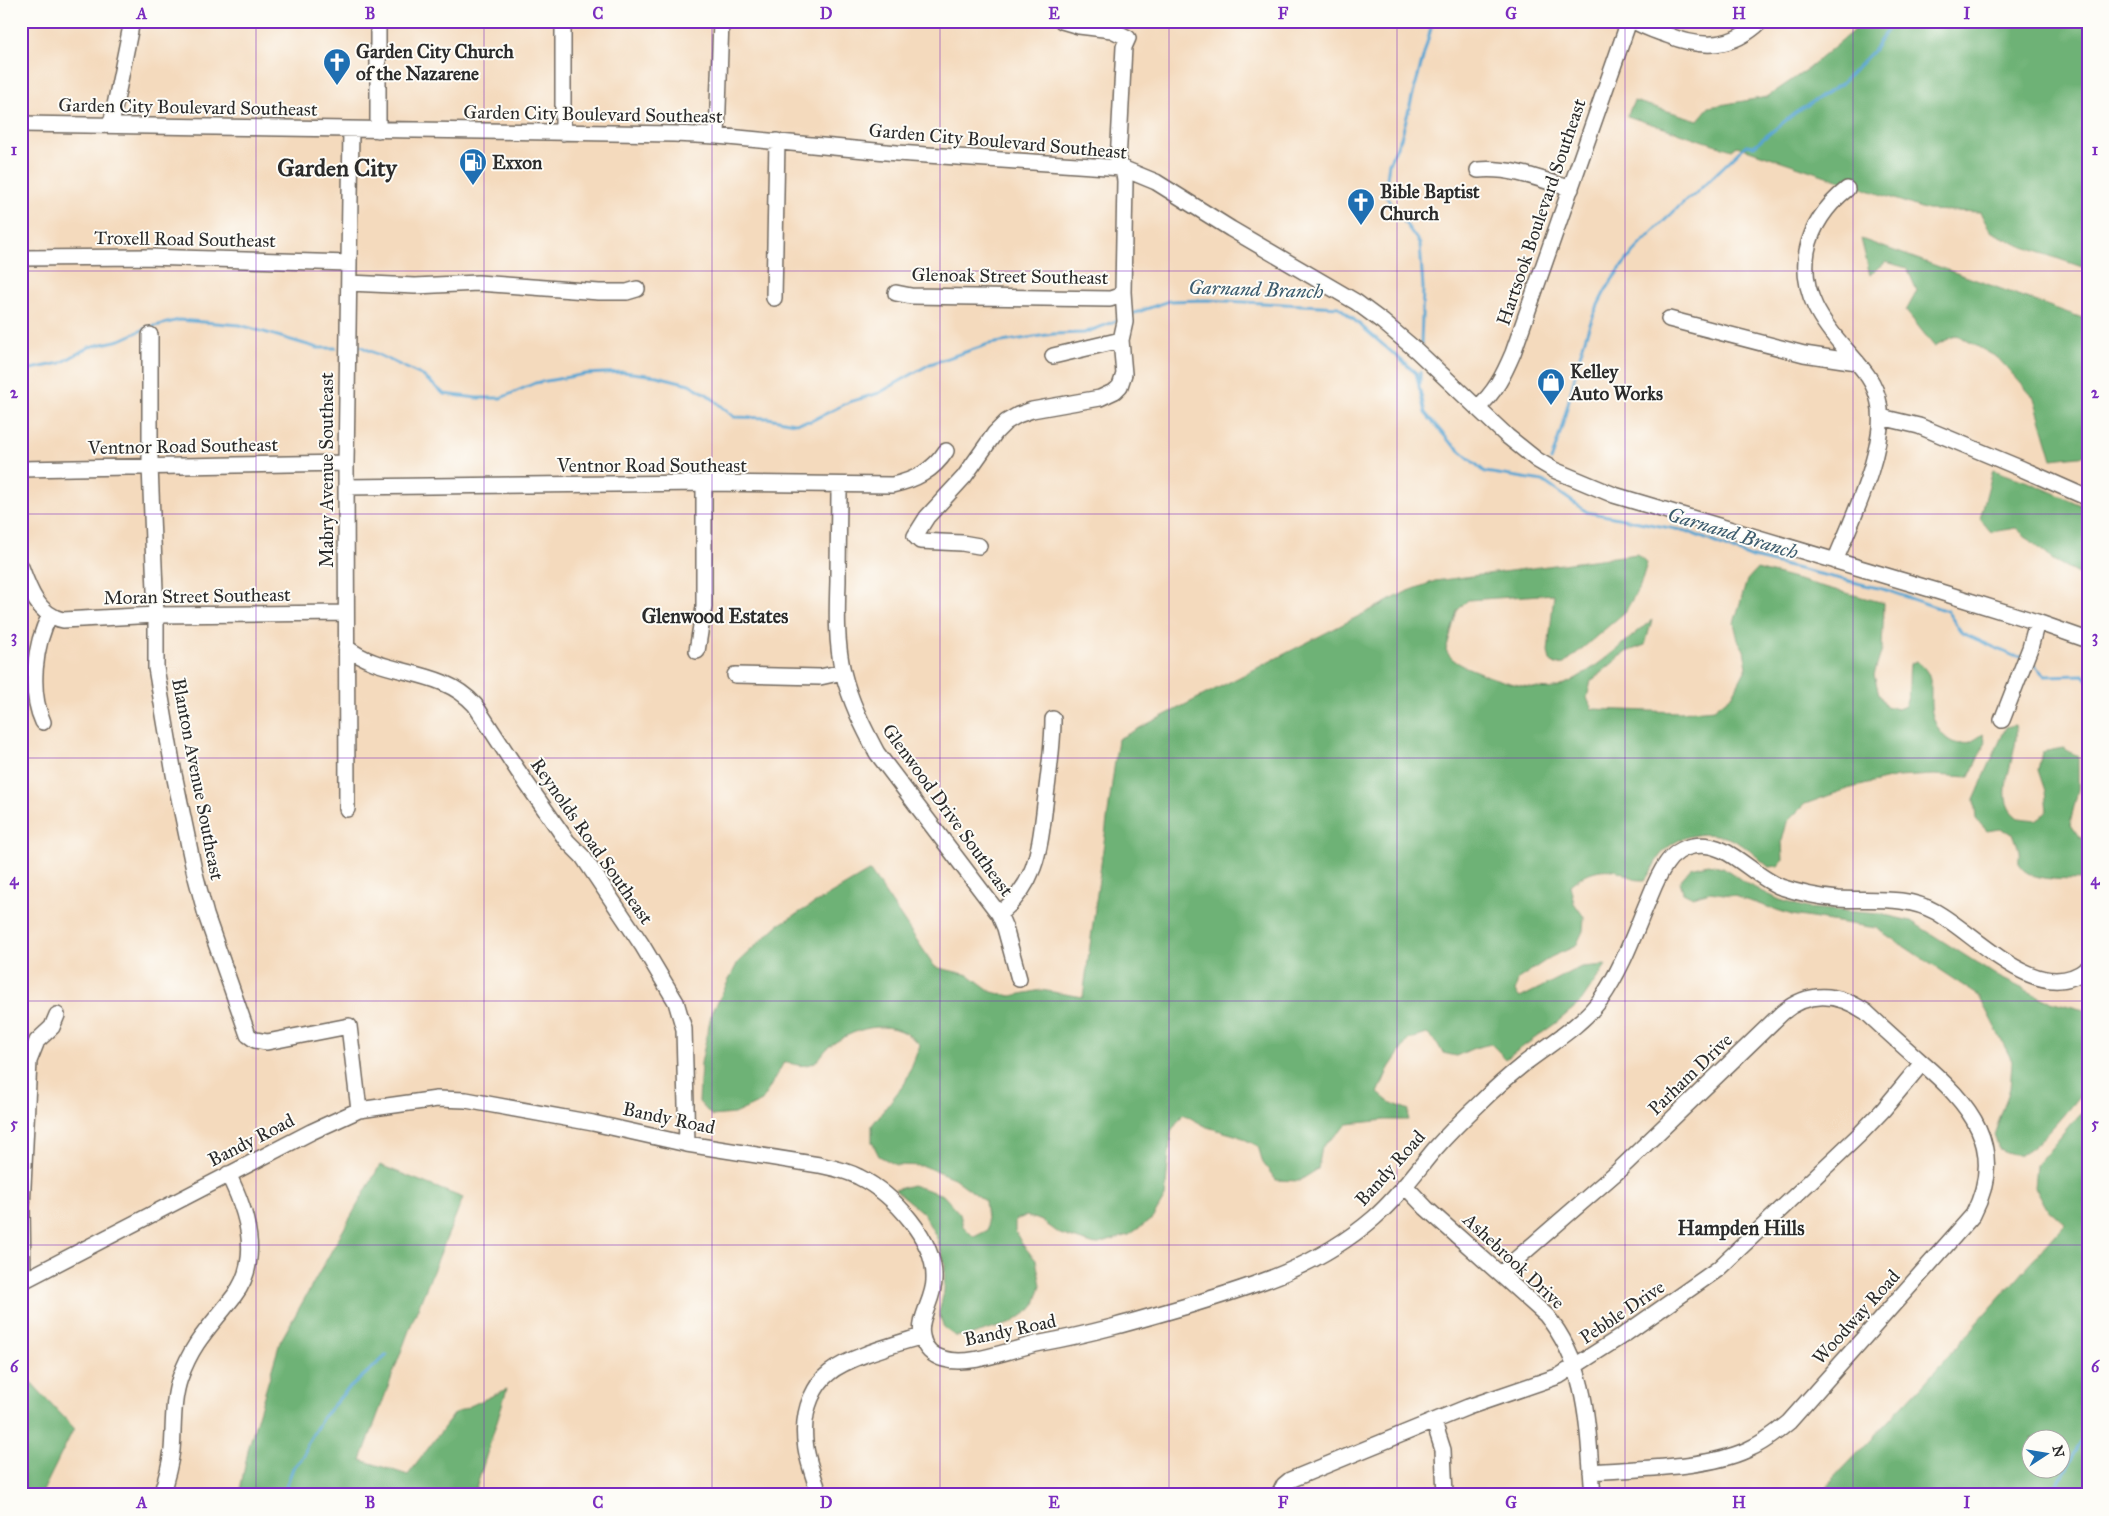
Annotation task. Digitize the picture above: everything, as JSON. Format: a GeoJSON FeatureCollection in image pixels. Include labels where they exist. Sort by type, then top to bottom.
{"type":"FeatureCollection","features":[{"type":"Feature","properties":{"kind":"street"},"geometry":{"type":"LineString","coordinates":[[111,125],[132,21]]}},
{"type":"Feature","properties":{"kind":"street"},"geometry":{"type":"LineString","coordinates":[[378,21],[378,130]]}},
{"type":"Feature","properties":{"kind":"street"},"geometry":{"type":"LineString","coordinates":[[563,133],[564,21]]}},
{"type":"Feature","properties":{"kind":"street"},"geometry":{"type":"LineString","coordinates":[[717,136],[721,21]]}},
{"type":"Feature","properties":{"kind":"street"},"geometry":{"type":"LineString","coordinates":[[979,546],[962,543],[920,541],[915,536],[927,518],[964,477],[995,433],[1006,422],[1032,410],[1085,402],[1115,391],[1123,380],[1125,181],[1122,168],[1118,162],[1124,47],[1128,38],[1112,30],[1079,26],[1062,21]]}},
{"type":"Feature","properties":{"kind":"street","name":"Hartsook Boulevard Southeast"},"geometry":{"type":"LineString","coordinates":[[1477,408],[1494,391],[1510,361],[1629,21]]}},
{"type":"Feature","properties":{"kind":"street"},"geometry":{"type":"LineString","coordinates":[[1634,21],[1642,26],[1686,42],[1706,45],[1727,42],[1740,37],[1761,21]]}},
{"type":"Feature","properties":{"kind":"street","name":"Garden City Boulevard Southeast"},"geometry":{"type":"LineString","coordinates":[[21,124],[717,136],[897,153],[1122,168],[1156,182],[1231,229],[1356,302],[1401,337],[1477,408],[1537,460],[1576,480],[1614,496],[2037,622],[2088,640]]}},
{"type":"Feature","properties":{"kind":"street","name":"Mabry Avenue Southeast"},"geometry":{"type":"LineString","coordinates":[[347,810],[346,463],[351,130]]}},
{"type":"Feature","properties":{"kind":"street"},"geometry":{"type":"LineString","coordinates":[[774,298],[777,141]]}},
{"type":"Feature","properties":{"kind":"street"},"geometry":{"type":"LineString","coordinates":[[1478,170],[1521,172],[1571,189]]}},
{"type":"Feature","properties":{"kind":"street"},"geometry":{"type":"LineString","coordinates":[[1835,561],[1879,444],[1882,418],[1874,385],[1867,373],[1817,312],[1811,299],[1805,274],[1807,252],[1813,231],[1827,208],[1847,190]]}},
{"type":"Feature","properties":{"kind":"street","name":"Troxell Road Southeast"},"geometry":{"type":"LineString","coordinates":[[21,258],[147,257],[349,263]]}},
{"type":"Feature","properties":{"kind":"street"},"geometry":{"type":"LineString","coordinates":[[349,283],[415,286],[478,283],[599,292],[627,292],[636,289]]}},
{"type":"Feature","properties":{"kind":"street","name":"Glenoak Street Southeast"},"geometry":{"type":"LineString","coordinates":[[896,293],[911,296],[1110,299],[1119,296],[1123,292]]}},
{"type":"Feature","properties":{"kind":"street"},"geometry":{"type":"LineString","coordinates":[[1668,319],[1804,354],[1857,362]]}},
{"type":"Feature","properties":{"kind":"street","name":"Blanton Avenue Southeast"},"geometry":{"type":"LineString","coordinates":[[150,334],[150,466],[157,678],[174,774],[194,870],[206,915],[248,1035],[262,1043],[349,1026],[359,1110]]}},
{"type":"Feature","properties":{"kind":"street"},"geometry":{"type":"LineString","coordinates":[[1053,356],[1122,340]]}},
{"type":"Feature","properties":{"kind":"street"},"geometry":{"type":"LineString","coordinates":[[1882,418],[1919,426],[2088,498]]}},
{"type":"Feature","properties":{"kind":"street","name":"Ventnor Road Southeast"},"geometry":{"type":"LineString","coordinates":[[346,488],[704,483],[839,486],[892,485],[905,482],[933,468],[946,451]]}},
{"type":"Feature","properties":{"kind":"street","name":"Ventnor Road Southeast"},"geometry":{"type":"LineString","coordinates":[[21,469],[346,463]]}},
{"type":"Feature","properties":{"kind":"street"},"geometry":{"type":"LineString","coordinates":[[697,651],[704,607],[704,483]]}},
{"type":"Feature","properties":{"kind":"street","name":"Glenwood Drive Southeast"},"geometry":{"type":"LineString","coordinates":[[839,486],[838,647],[843,672],[862,724],[877,753],[999,914],[1005,928],[1019,978]]}},
{"type":"Feature","properties":{"kind":"street"},"geometry":{"type":"LineString","coordinates":[[21,567],[35,599],[50,615],[41,636],[35,689],[38,710],[43,722]]}},
{"type":"Feature","properties":{"kind":"street","name":"Moran Street Southeast"},"geometry":{"type":"LineString","coordinates":[[50,615],[63,620],[156,615],[346,613]]}},
{"type":"Feature","properties":{"kind":"street"},"geometry":{"type":"LineString","coordinates":[[2002,720],[2030,648],[2037,622]]}},
{"type":"Feature","properties":{"kind":"street","name":"Reynolds Road Southeast"},"geometry":{"type":"LineString","coordinates":[[346,647],[368,661],[445,682],[466,695],[475,704],[518,771],[567,841],[582,857],[642,945],[682,1015],[687,1144]]}},
{"type":"Feature","properties":{"kind":"street"},"geometry":{"type":"LineString","coordinates":[[735,675],[820,677],[843,672]]}},
{"type":"Feature","properties":{"kind":"street"},"geometry":{"type":"LineString","coordinates":[[999,914],[1017,897],[1026,884],[1036,858],[1053,736],[1053,719]]}},
{"type":"Feature","properties":{"kind":"street","name":"Bandy Road"},"geometry":{"type":"LineString","coordinates":[[22,1282],[228,1174],[359,1110],[437,1099],[466,1100],[593,1123],[687,1144],[819,1165],[853,1174],[873,1185],[905,1215],[918,1232],[933,1262],[934,1288],[923,1320],[922,1336],[926,1347],[938,1357],[947,1360],[973,1360],[1117,1327],[1246,1288],[1296,1269],[1326,1252],[1370,1221],[1405,1186],[1434,1150],[1471,1111],[1523,1065],[1574,1026],[1596,1004],[1612,981],[1625,955],[1666,863],[1684,849],[1694,846],[1713,846],[1734,856],[1759,876],[1787,889],[1836,898],[1898,901],[1925,906],[2007,961],[2040,979],[2061,981],[2076,976],[2088,968]]}},
{"type":"Feature","properties":{"kind":"street","name":"Parham Drive"},"geometry":{"type":"LineString","coordinates":[[1501,1275],[1513,1262],[1618,1171],[1791,1005],[1812,997],[1829,997],[1853,1004],[1922,1062]]}},
{"type":"Feature","properties":{"kind":"street"},"geometry":{"type":"LineString","coordinates":[[22,1282],[22,1207],[29,1061],[37,1042],[52,1028],[57,1015]]}},
{"type":"Feature","properties":{"kind":"street","name":"Pebble Drive"},"geometry":{"type":"LineString","coordinates":[[1279,1495],[1284,1484],[1290,1480],[1518,1389],[1559,1376],[1699,1284],[1718,1269],[1858,1136],[1883,1110],[1922,1062]]}},
{"type":"Feature","properties":{"kind":"street","name":"Woodway Road"},"geometry":{"type":"LineString","coordinates":[[1590,1472],[1715,1461],[1748,1450],[1764,1442],[1788,1422],[1967,1224],[1980,1203],[1985,1186],[1987,1161],[1983,1142],[1978,1128],[1958,1096],[1922,1062]]}},
{"type":"Feature","properties":{"kind":"street"},"geometry":{"type":"LineString","coordinates":[[161,1495],[172,1452],[177,1386],[186,1359],[204,1331],[235,1295],[246,1274],[250,1241],[246,1219],[238,1194],[228,1174]]}},
{"type":"Feature","properties":{"kind":"street","name":"Ashebrook Drive"},"geometry":{"type":"LineString","coordinates":[[1405,1186],[1426,1208],[1546,1315],[1558,1329],[1576,1366],[1585,1406],[1593,1495]]}},
{"type":"Feature","properties":{"kind":"street"},"geometry":{"type":"LineString","coordinates":[[820,1495],[809,1465],[804,1431],[809,1404],[817,1387],[828,1373],[842,1365],[922,1336]]}},
{"type":"Feature","properties":{"kind":"street"},"geometry":{"type":"LineString","coordinates":[[1434,1422],[1443,1450],[1444,1495]]}},
{"type":"Feature","properties":{"kind":"green space"},"geometry":{"type":"Polygon","coordinates":[[[1862,21],[2088,21],[2088,269],[2021,246],[1990,231],[1980,212],[1927,210],[1737,146],[1732,150],[1627,116],[1634,101],[1698,120],[1709,107],[1767,97],[1805,71],[1860,25],[1862,21]]]}},
{"type":"Feature","properties":{"kind":"green space"},"geometry":{"type":"Polygon","coordinates":[[[1861,239],[2088,320],[2088,455],[2052,459],[2034,398],[1998,358],[1957,335],[1934,346],[1906,311],[1917,291],[1907,268],[1886,262],[1870,275],[1861,239]]]}},
{"type":"Feature","properties":{"kind":"green space"},"geometry":{"type":"Polygon","coordinates":[[[1993,470],[2031,483],[2088,508],[2088,579],[2053,560],[2016,528],[1991,532],[1980,519],[1993,470]]]}},
{"type":"Feature","properties":{"kind":"green space"},"geometry":{"type":"Polygon","coordinates":[[[1637,554],[1647,563],[1640,586],[1625,612],[1564,664],[1555,665],[1550,660],[1548,652],[1554,594],[1468,600],[1457,611],[1446,650],[1452,659],[1490,677],[1531,687],[1558,687],[1596,666],[1652,620],[1645,645],[1626,652],[1591,681],[1587,698],[1592,709],[1680,712],[1714,709],[1733,694],[1747,667],[1744,650],[1738,640],[1734,623],[1747,580],[1757,569],[1884,603],[1882,649],[1874,675],[1879,694],[1886,706],[1898,709],[1905,706],[1909,691],[1910,664],[1916,661],[1923,666],[1930,679],[1932,713],[1937,726],[1945,737],[1950,741],[1963,744],[1983,734],[1986,741],[1969,777],[1934,775],[1897,777],[1847,789],[1805,804],[1787,822],[1782,841],[1783,860],[1778,866],[1769,867],[1743,845],[1729,838],[1707,834],[1696,835],[1675,842],[1659,857],[1645,880],[1634,879],[1623,873],[1609,870],[1588,873],[1570,885],[1574,903],[1584,917],[1583,931],[1576,946],[1551,957],[1518,979],[1515,992],[1520,998],[1581,967],[1606,965],[1581,1002],[1556,1023],[1506,1059],[1491,1044],[1474,1048],[1456,1056],[1443,1053],[1437,1043],[1427,1034],[1408,1040],[1389,1068],[1378,1093],[1389,1102],[1409,1110],[1408,1120],[1385,1120],[1348,1124],[1322,1147],[1318,1169],[1299,1181],[1276,1180],[1263,1163],[1258,1146],[1238,1136],[1207,1127],[1183,1114],[1171,1132],[1165,1197],[1152,1219],[1129,1235],[1095,1245],[1060,1234],[1042,1221],[1026,1216],[1015,1220],[1015,1231],[1022,1244],[1036,1260],[1041,1285],[1034,1307],[1012,1323],[969,1336],[955,1336],[944,1328],[939,1313],[944,1291],[945,1265],[938,1240],[923,1213],[895,1190],[912,1185],[943,1195],[960,1214],[963,1226],[974,1237],[988,1230],[985,1201],[954,1178],[924,1166],[896,1165],[879,1156],[872,1142],[872,1125],[905,1083],[920,1045],[910,1036],[888,1027],[864,1029],[830,1046],[818,1060],[811,1064],[802,1066],[784,1062],[762,1101],[734,1114],[712,1116],[699,1102],[701,1063],[711,1015],[738,962],[778,925],[870,871],[935,967],[969,975],[992,992],[1011,996],[1041,990],[1083,997],[1118,739],[1406,592],[1435,581],[1637,554]]]}},
{"type":"Feature","properties":{"kind":"green space"},"geometry":{"type":"Polygon","coordinates":[[[2015,725],[2015,747],[2006,786],[2006,798],[2009,809],[2017,817],[2036,820],[2047,812],[2045,791],[2038,770],[2042,752],[2063,748],[2078,756],[2078,789],[2070,824],[2080,838],[2088,839],[2088,880],[2049,879],[2030,874],[2019,863],[2019,851],[2013,833],[1999,829],[1987,831],[1976,819],[1974,799],[2006,727],[2015,725]]]}},
{"type":"Feature","properties":{"kind":"green space"},"geometry":{"type":"Polygon","coordinates":[[[1708,864],[1723,867],[1747,884],[1780,900],[1807,908],[1880,914],[1911,921],[1999,977],[2046,1000],[2088,1011],[2088,1084],[2056,1123],[2028,1151],[2015,1154],[1999,1149],[1994,1135],[2010,1089],[2012,1061],[1979,996],[1876,928],[1792,915],[1731,895],[1710,892],[1693,897],[1683,892],[1680,881],[1691,868],[1708,864]]]}},
{"type":"Feature","properties":{"kind":"green space"},"geometry":{"type":"Polygon","coordinates":[[[2088,1108],[2088,1495],[1818,1495],[1927,1380],[2065,1224],[2044,1205],[2035,1188],[2037,1165],[2079,1115],[2088,1108]]]}},
{"type":"Feature","properties":{"kind":"green space"},"geometry":{"type":"Polygon","coordinates":[[[380,1165],[463,1198],[411,1325],[361,1460],[408,1475],[455,1413],[507,1389],[474,1495],[239,1495],[249,1446],[280,1342],[380,1165]]]}},
{"type":"Feature","properties":{"kind":"green space"},"geometry":{"type":"Polygon","coordinates":[[[27,1378],[74,1428],[41,1495],[21,1495],[21,1381],[27,1378]]]}},
{"type":"Feature","properties":{"kind":"waterway"},"geometry":{"type":"LineString","coordinates":[[1421,344],[1423,288],[1420,244],[1385,195],[1389,163],[1401,138],[1433,21]]}},
{"type":"Feature","properties":{"kind":"waterway"},"geometry":{"type":"LineString","coordinates":[[1551,460],[1564,421],[1584,341],[1599,303],[1616,274],[1638,247],[1662,223],[1746,145],[1754,146],[1795,113],[1841,84],[1873,51],[1893,21]]}},
{"type":"Feature","properties":{"kind":"waterway","name":"Garnand Branch"},"geometry":{"type":"LineString","coordinates":[[1132,314],[1169,301],[1208,300],[1339,307],[1416,373],[1425,413],[1449,441],[1485,472],[1543,481],[1587,512],[1686,531],[1753,558],[1886,590],[1947,611],[1962,633],[2014,656],[2022,657]]}},
{"type":"Feature","properties":{"kind":"waterway","name":"Garnand Branch"},"geometry":{"type":"LineString","coordinates":[[31,369],[61,363],[89,347],[120,340],[147,328],[179,320],[240,325],[318,348],[336,348]]}},
{"type":"Feature","properties":{"kind":"waterway","name":"Garnand Branch"},"geometry":{"type":"LineString","coordinates":[[356,347],[360,346],[423,376],[444,394],[477,398],[501,398],[535,383],[586,374],[623,372],[657,376],[689,384],[708,395],[734,417],[768,418],[794,423],[811,421],[849,402],[879,393],[930,364],[989,344],[1053,334],[1084,333],[1116,321]]}},
{"type":"Feature","properties":{"kind":"waterway","name":"Garnand Branch"},"geometry":{"type":"LineString","coordinates":[[1420,372],[1420,383]]}},
{"type":"Feature","properties":{"kind":"waterway","name":"Garnand Branch"},"geometry":{"type":"LineString","coordinates":[[2030,661],[2045,676],[2084,675],[2088,680]]}},
{"type":"Feature","properties":{"kind":"waterway"},"geometry":{"type":"LineString","coordinates":[[283,1495],[293,1468],[304,1456],[307,1444],[323,1417],[345,1392],[387,1355]]}},
{"type":"Feature","properties":{"kind":"waterway"},"geometry":{"type":"LineString","coordinates":[[2051,1495],[2088,1429]]}},
{"type":"Feature","properties":{"kind":"place","name":"Garden City Church of the Nazarene"},"geometry":{"type":"Point","coordinates":[337,86]}},
{"type":"Feature","properties":{"kind":"place","name":"Exxon"},"geometry":{"type":"Point","coordinates":[473,186]}},
{"type":"Feature","properties":{"kind":"place","name":"Bible Baptist Church"},"geometry":{"type":"Point","coordinates":[1361,226]}},
{"type":"Feature","properties":{"kind":"place","name":"Kelley Auto Works"},"geometry":{"type":"Point","coordinates":[1551,406]}},
{"type":"Feature","properties":{"kind":"district","name":"Garden City"},"geometry":{"type":"Point","coordinates":[337,168]}},
{"type":"Feature","properties":{"kind":"district","name":"Glenwood Estates"},"geometry":{"type":"Point","coordinates":[715,616]}},
{"type":"Feature","properties":{"kind":"district","name":"Hampden Hills"},"geometry":{"type":"Point","coordinates":[1741,1228]}}]}
